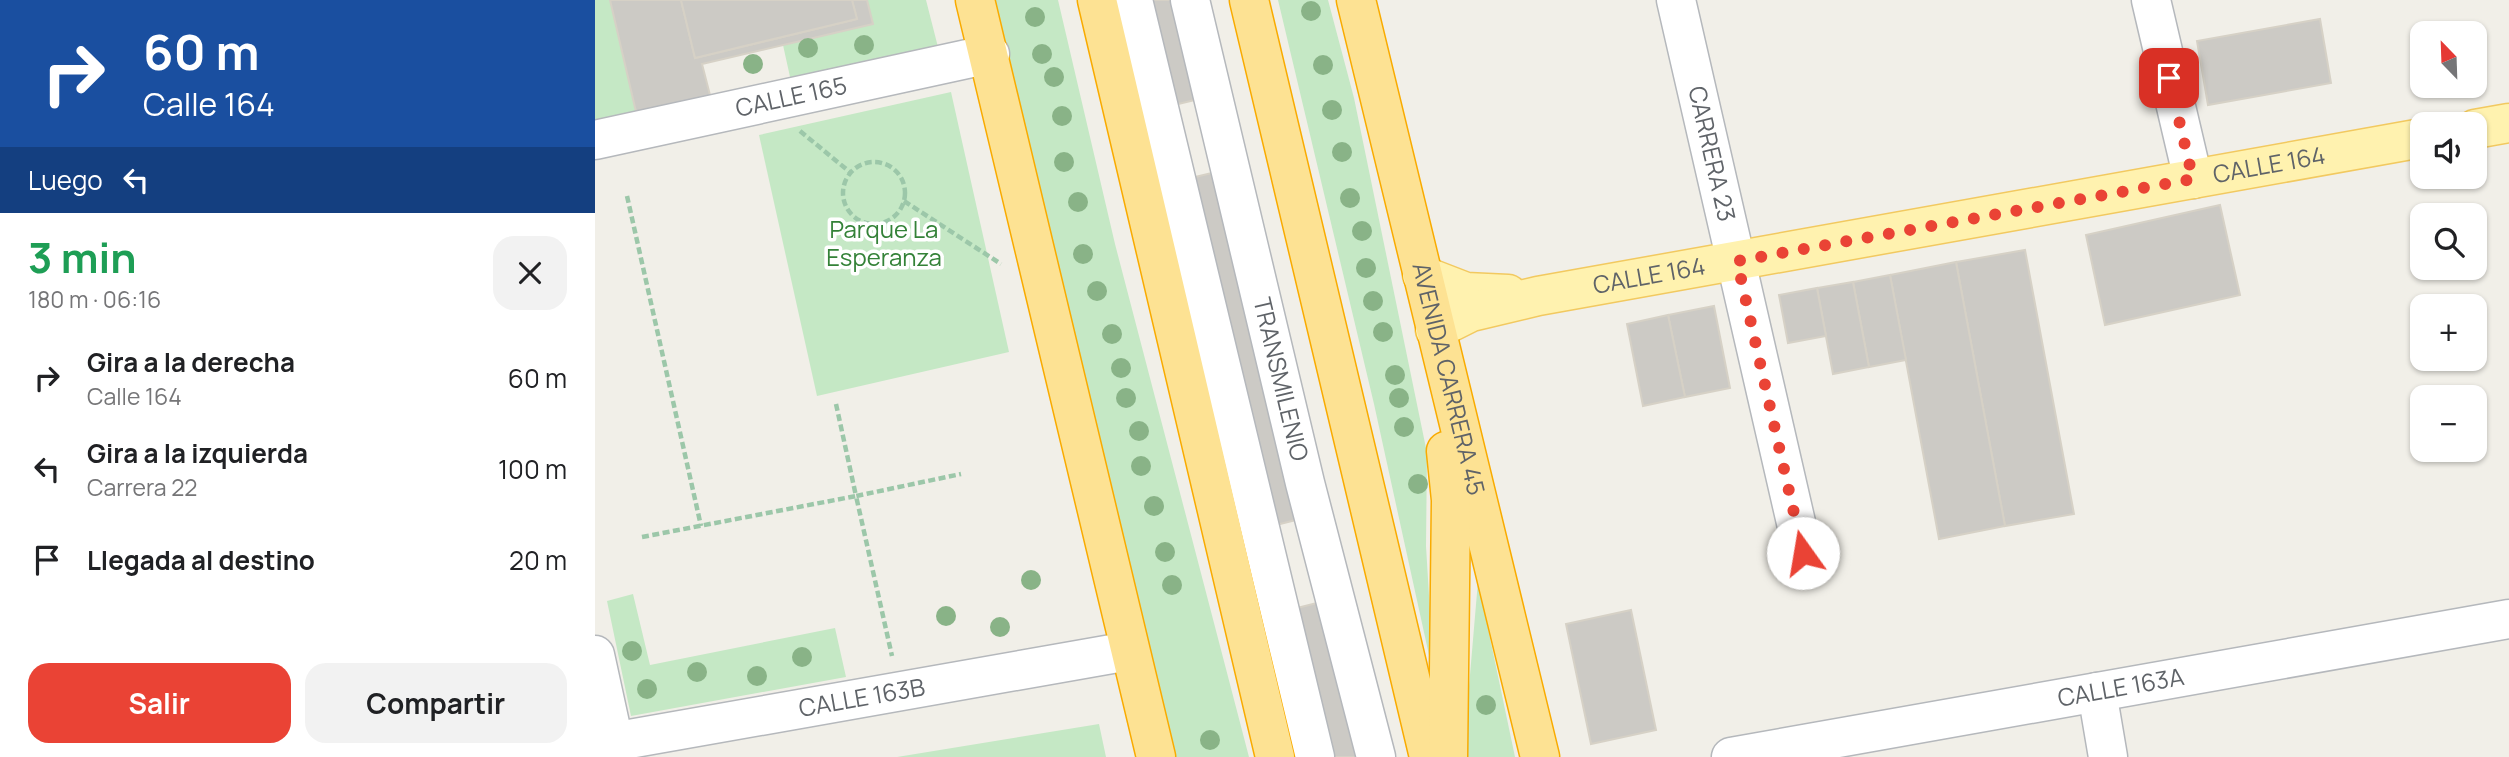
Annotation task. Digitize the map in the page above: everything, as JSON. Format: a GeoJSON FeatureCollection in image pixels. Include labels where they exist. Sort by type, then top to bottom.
{"type":"FeatureCollection","features":[{"type":"Feature","properties":{"kind":"highway"},"geometry":{"type":"LineString","coordinates":[[975,0],[1156,757]]}},
{"type":"Feature","properties":{"kind":"highway"},"geometry":{"type":"LineString","coordinates":[[1097,0],[1275,757]]}},
{"type":"Feature","properties":{"kind":"highway"},"geometry":{"type":"LineString","coordinates":[[1249,0],[1430,757]]}},
{"type":"Feature","properties":{"kind":"highway","name":"AVENIDA CARRERA 45"},"geometry":{"type":"LineString","coordinates":[[1356,0],[1540,757]]}},
{"type":"Feature","properties":{"kind":"highway"},"geometry":{"type":"LineString","coordinates":[[1435,330],[1451,500],[1448,757]]}},
{"type":"Feature","properties":{"kind":"main road"},"geometry":{"type":"LineString","coordinates":[[2487,127],[2509,123]]}},
{"type":"Feature","properties":{"kind":"main road","name":"CALLE 164"},"geometry":{"type":"LineString","coordinates":[[1435,330],[1471,312],[1538,296],[2410,140]]}},
{"type":"Feature","properties":{"kind":"main road","name":"CALLE 164"},"geometry":{"type":"LineString","coordinates":[[1422,275],[1439,284],[1466,292],[1538,296]]}},
{"type":"Feature","properties":{"kind":"street"},"geometry":{"type":"LineString","coordinates":[[1133,0],[1315,757]]}},
{"type":"Feature","properties":{"kind":"street","name":"TRANSMILENIO"},"geometry":{"type":"LineString","coordinates":[[1190,0],[1305,484],[1375,757]]}},
{"type":"Feature","properties":{"kind":"street","name":"CARRERA 23"},"geometry":{"type":"LineString","coordinates":[[1676,0],[1803,553]]}},
{"type":"Feature","properties":{"kind":"street"},"geometry":{"type":"LineString","coordinates":[[2151,0],[2193,179]]}},
{"type":"Feature","properties":{"kind":"street","name":"CALLE 165"},"geometry":{"type":"LineString","coordinates":[[595,140],[990,54]]}},
{"type":"Feature","properties":{"kind":"street","name":"CALLE 163A"},"geometry":{"type":"LineString","coordinates":[[1731,757],[2509,619]]}},
{"type":"Feature","properties":{"kind":"street","name":"CALLE 163B"},"geometry":{"type":"LineString","coordinates":[[605,743],[1129,651]]}},
{"type":"Feature","properties":{"kind":"street"},"geometry":{"type":"LineString","coordinates":[[595,655],[605,743]]}},
{"type":"Feature","properties":{"kind":"street"},"geometry":{"type":"LineString","coordinates":[[2097,692],[2108,757]]}},
{"type":"Feature","properties":{"kind":"path"},"geometry":{"type":"LineString","coordinates":[[766,103],[851,173]]}},
{"type":"Feature","properties":{"kind":"path"},"geometry":{"type":"LineString","coordinates":[[876,163],[889,166],[899,175],[905,188],[904,201],[898,214],[887,222],[873,225],[860,221],[849,211],[844,199],[844,185],[851,173],[863,165],[876,163]]}},
{"type":"Feature","properties":{"kind":"path"},"geometry":{"type":"LineString","coordinates":[[627,196],[701,526]]}},
{"type":"Feature","properties":{"kind":"path"},"geometry":{"type":"LineString","coordinates":[[904,201],[1009,269]]}},
{"type":"Feature","properties":{"kind":"path"},"geometry":{"type":"LineString","coordinates":[[836,404],[900,691]]}},
{"type":"Feature","properties":{"kind":"path"},"geometry":{"type":"LineString","coordinates":[[642,537],[961,474]]}},
{"type":"Feature","properties":{"kind":"green space"},"geometry":{"type":"Polygon","coordinates":[[[595,0],[610,0],[637,116],[595,134],[595,0]]]}},
{"type":"Feature","properties":{"kind":"green space"},"geometry":{"type":"Polygon","coordinates":[[[867,0],[926,0],[940,55],[792,86],[783,45],[872,24],[867,0]]]}},
{"type":"Feature","properties":{"kind":"green space"},"geometry":{"type":"Polygon","coordinates":[[[995,0],[1058,0],[1115,244],[1249,757],[1171,757],[995,0]]]}},
{"type":"Feature","properties":{"kind":"green space"},"geometry":{"type":"Polygon","coordinates":[[[1278,0],[1328,0],[1354,98],[1427,453],[1426,546],[1434,678],[1374,404],[1278,0]]]}},
{"type":"Feature","properties":{"kind":"green space","name":"Parque La Esperanza"},"geometry":{"type":"Polygon","coordinates":[[[951,92],[1009,352],[817,396],[759,135],[951,92]]]}},
{"type":"Feature","properties":{"kind":"green space"},"geometry":{"type":"Polygon","coordinates":[[[1478,581],[1515,757],[1463,757],[1478,581]]]}},
{"type":"Feature","properties":{"kind":"green space"},"geometry":{"type":"Polygon","coordinates":[[[633,594],[650,665],[835,628],[846,677],[631,716],[607,601],[633,594]]]}},
{"type":"Feature","properties":{"kind":"green space"},"geometry":{"type":"Polygon","coordinates":[[[1099,724],[1106,757],[897,757],[1099,724]]]}},
{"type":"Feature","properties":{"kind":"building"},"geometry":{"type":"Polygon","coordinates":[[[610,0],[681,0],[695,58],[857,19],[852,0],[867,0],[873,24],[702,64],[711,99],[637,116],[610,0]]]}},
{"type":"Feature","properties":{"kind":"building"},"geometry":{"type":"Polygon","coordinates":[[[681,0],[852,0],[857,19],[695,58],[681,0]]]}},
{"type":"Feature","properties":{"kind":"building"},"geometry":{"type":"Polygon","coordinates":[[[1149,0],[1175,0],[1199,99],[1174,105],[1149,0]]]}},
{"type":"Feature","properties":{"kind":"building"},"geometry":{"type":"Polygon","coordinates":[[[2320,19],[2331,83],[2208,105],[2197,41],[2320,19]]]}},
{"type":"Feature","properties":{"kind":"building"},"geometry":{"type":"Polygon","coordinates":[[[1216,172],[1300,519],[1276,525],[1191,178],[1216,172]]]}},
{"type":"Feature","properties":{"kind":"building"},"geometry":{"type":"Polygon","coordinates":[[[2220,205],[2240,295],[2105,325],[2086,235],[2220,205]]]}},
{"type":"Feature","properties":{"kind":"building"},"geometry":{"type":"Polygon","coordinates":[[[2025,250],[2074,514],[2005,526],[1956,262],[2025,250]]]}},
{"type":"Feature","properties":{"kind":"building"},"geometry":{"type":"Polygon","coordinates":[[[1956,262],[2005,526],[1939,539],[1890,275],[1956,262]]]}},
{"type":"Feature","properties":{"kind":"building"},"geometry":{"type":"Polygon","coordinates":[[[1890,275],[1906,360],[1869,367],[1853,282],[1890,275]]]}},
{"type":"Feature","properties":{"kind":"building"},"geometry":{"type":"Polygon","coordinates":[[[1853,282],[1869,367],[1833,374],[1817,288],[1853,282]]]}},
{"type":"Feature","properties":{"kind":"building"},"geometry":{"type":"Polygon","coordinates":[[[1817,288],[1826,336],[1788,343],[1779,295],[1817,288]]]}},
{"type":"Feature","properties":{"kind":"building"},"geometry":{"type":"Polygon","coordinates":[[[1714,306],[1730,388],[1685,397],[1668,315],[1714,306]]]}},
{"type":"Feature","properties":{"kind":"building"},"geometry":{"type":"Polygon","coordinates":[[[1668,315],[1685,397],[1643,406],[1627,324],[1668,315]]]}},
{"type":"Feature","properties":{"kind":"building"},"geometry":{"type":"Polygon","coordinates":[[[1321,602],[1359,757],[1333,757],[1297,608],[1321,602]]]}},
{"type":"Feature","properties":{"kind":"building"},"geometry":{"type":"Polygon","coordinates":[[[1631,610],[1656,730],[1591,744],[1566,624],[1631,610]]]}},
{"type":"Feature","properties":{"kind":"route"},"geometry":{"type":"LineString","coordinates":[[1803,553],[1737,261],[2193,179],[2169,78]]}}]}
